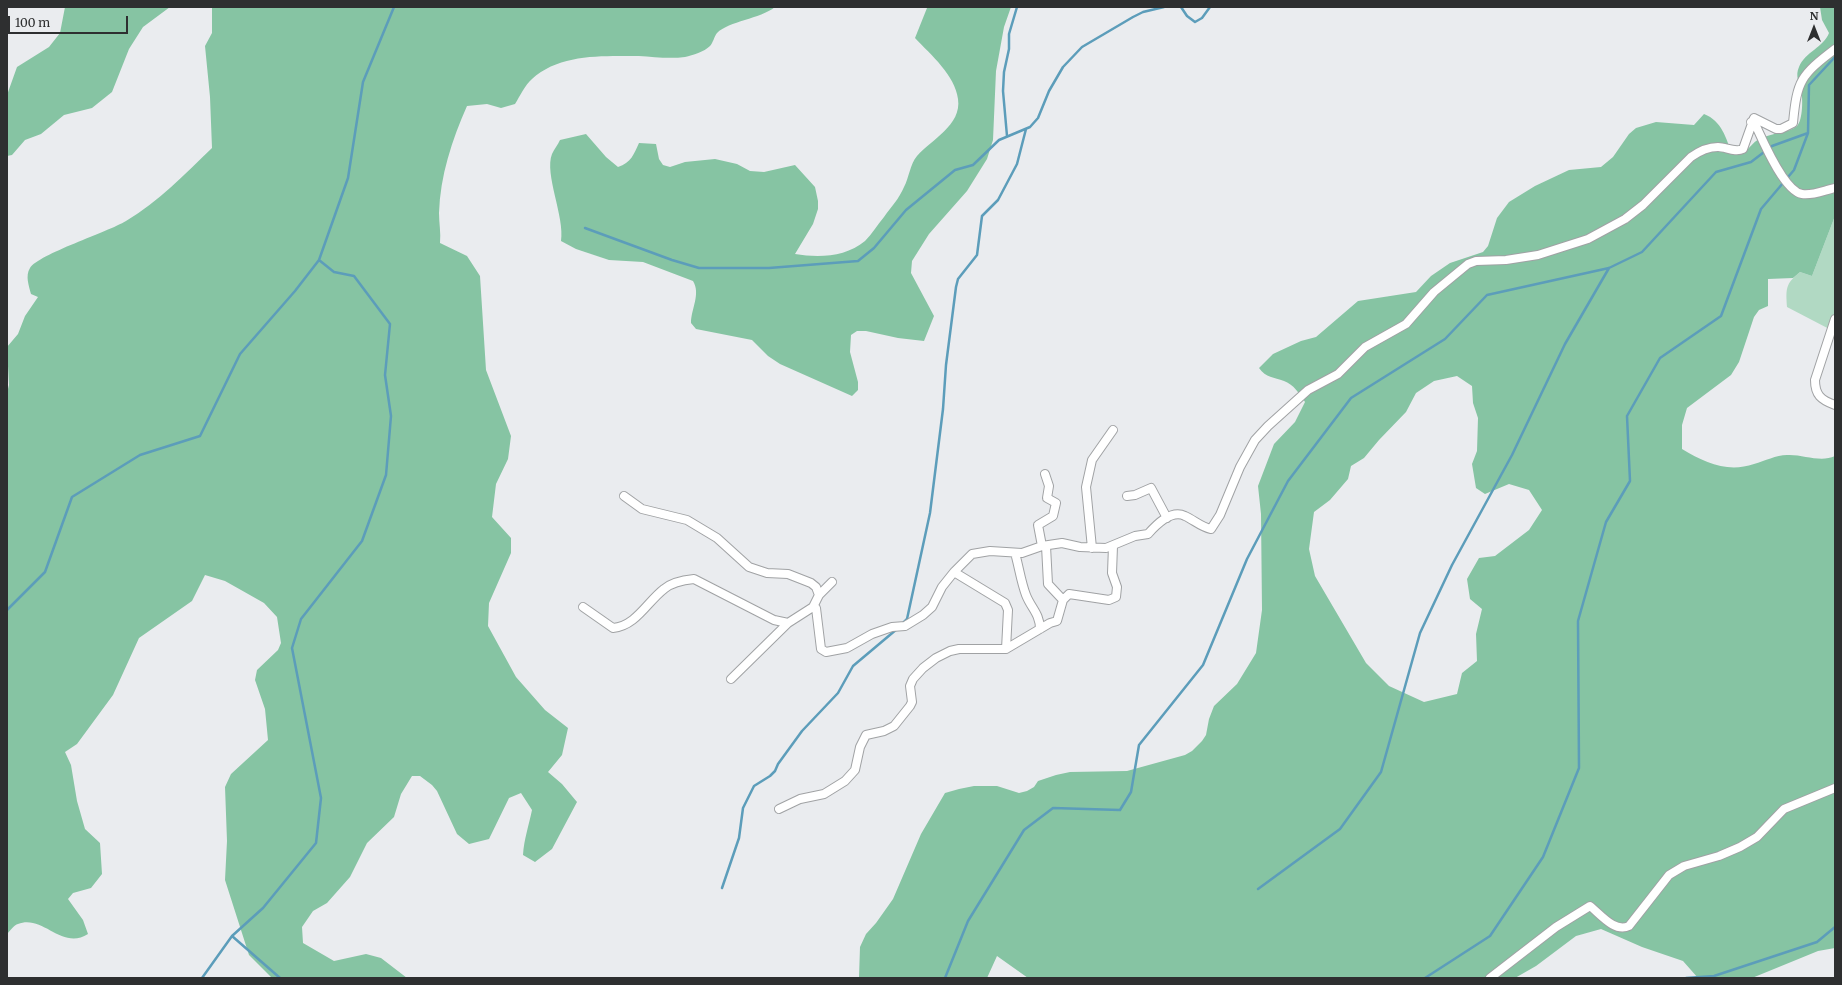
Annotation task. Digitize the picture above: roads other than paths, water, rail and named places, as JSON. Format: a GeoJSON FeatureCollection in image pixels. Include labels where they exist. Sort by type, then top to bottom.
{"type":"FeatureCollection","features":[{"type":"Feature","properties":{"kind":"street"},"geometry":{"type":"LineString","coordinates":[[814,607],[818,612],[821,649],[826,652],[847,648],[862,639],[892,627],[905,626],[924,615],[932,607],[942,587],[954,572],[972,554],[990,551],[1015,553],[1062,543],[1092,548],[1113,546],[1136,536],[1148,534],[1157,524],[1167,518],[1182,515],[1211,529],[1220,515],[1240,467],[1255,440],[1268,426],[1308,390],[1338,374],[1365,347],[1406,324],[1434,292],[1468,264],[1476,261],[1506,260],[1538,255],[1588,239],[1625,219],[1643,205],[1691,157],[1698,152],[1717,147],[1737,150],[1743,149],[1747,141],[1753,119],[1756,118],[1778,129],[1791,125],[1793,122],[1796,92],[1800,82],[1809,69],[1834,50]]}},
{"type":"Feature","properties":{"kind":"street"},"geometry":{"type":"LineString","coordinates":[[1751,122],[1756,126],[1783,178],[1792,188],[1801,194],[1818,193],[1835,188]]}},
{"type":"Feature","properties":{"kind":"street"},"geometry":{"type":"LineString","coordinates":[[1835,319],[1815,380],[1817,394],[1821,399],[1835,405]]}},
{"type":"Feature","properties":{"kind":"street"},"geometry":{"type":"LineString","coordinates":[[1092,548],[1086,487],[1092,460],[1113,430]]}},
{"type":"Feature","properties":{"kind":"street"},"geometry":{"type":"LineString","coordinates":[[1045,474],[1049,486],[1047,498],[1056,503],[1053,516],[1038,525],[1044,546],[1048,584],[1063,600]]}},
{"type":"Feature","properties":{"kind":"street"},"geometry":{"type":"LineString","coordinates":[[1127,496],[1136,496],[1151,488],[1167,518]]}},
{"type":"Feature","properties":{"kind":"street"},"geometry":{"type":"LineString","coordinates":[[624,496],[642,509],[687,520],[717,538],[749,567],[767,573],[788,574],[812,583],[816,587],[819,595]]}},
{"type":"Feature","properties":{"kind":"street"},"geometry":{"type":"LineString","coordinates":[[779,810],[800,799],[824,794],[845,781],[855,770],[860,747],[866,735],[884,731],[894,726],[912,702],[910,686],[913,679],[923,668],[936,658],[959,649],[1006,649],[1057,621],[1063,600],[1069,594],[1109,600],[1116,597],[1117,587],[1112,572],[1113,546]]}},
{"type":"Feature","properties":{"kind":"street"},"geometry":{"type":"LineString","coordinates":[[1015,553],[1027,596],[1040,621],[1040,630]]}},
{"type":"Feature","properties":{"kind":"street"},"geometry":{"type":"LineString","coordinates":[[954,572],[1005,603],[1008,610],[1006,649]]}},
{"type":"Feature","properties":{"kind":"street"},"geometry":{"type":"LineString","coordinates":[[583,606],[613,628],[621,627],[633,620],[665,588],[679,581],[694,579],[774,620],[788,623]]}},
{"type":"Feature","properties":{"kind":"street"},"geometry":{"type":"LineString","coordinates":[[731,679],[788,623],[814,607],[819,595],[832,582]]}},
{"type":"Feature","properties":{"kind":"street"},"geometry":{"type":"LineString","coordinates":[[1490,978],[1556,927],[1590,906],[1617,928],[1623,929],[1629,926],[1669,875],[1684,866],[1719,856],[1740,847],[1757,837],[1784,809],[1835,788]]}},
{"type":"Feature","properties":{"kind":"waterway"},"geometry":{"type":"LineString","coordinates":[[7,610],[45,572],[72,497],[140,455],[200,436],[240,354],[295,291],[319,260],[348,178],[363,82],[394,7]]}},
{"type":"Feature","properties":{"kind":"waterway"},"geometry":{"type":"LineString","coordinates":[[1007,136],[1003,91],[1004,72],[1009,49],[1009,34],[1017,7]]}},
{"type":"Feature","properties":{"kind":"waterway"},"geometry":{"type":"LineString","coordinates":[[585,228],[672,260],[699,268],[769,268],[858,261],[874,248],[906,210],[955,170],[973,165],[999,140],[1030,127],[1038,118],[1049,91],[1063,67],[1082,47],[1143,12],[1164,7]]}},
{"type":"Feature","properties":{"kind":"waterway"},"geometry":{"type":"LineString","coordinates":[[1181,7],[1187,16],[1195,22],[1202,18],[1210,7]]}},
{"type":"Feature","properties":{"kind":"waterway"},"geometry":{"type":"LineString","coordinates":[[945,978],[968,921],[1024,830],[1053,808],[1120,810],[1131,792],[1139,745],[1203,665],[1247,559],[1288,481],[1351,398],[1445,339],[1487,295],[1609,268],[1642,252],[1716,172],[1751,162],[1772,146],[1808,133],[1809,85],[1835,57]]}},
{"type":"Feature","properties":{"kind":"waterway"},"geometry":{"type":"LineString","coordinates":[[902,624],[907,619],[930,513],[943,409],[946,365],[958,279],[977,255],[982,216],[998,200],[1017,164],[1026,129]]}},
{"type":"Feature","properties":{"kind":"waterway"},"geometry":{"type":"LineString","coordinates":[[1425,978],[1490,936],[1543,857],[1579,768],[1578,621],[1606,522],[1630,481],[1627,416],[1660,358],[1721,316],[1761,209],[1794,170],[1808,133]]}},
{"type":"Feature","properties":{"kind":"waterway"},"geometry":{"type":"LineString","coordinates":[[202,978],[232,936],[263,908],[316,843],[321,798],[292,648],[301,619],[362,541],[386,475],[391,416],[385,375],[390,324],[354,276],[334,272],[319,260]]}},
{"type":"Feature","properties":{"kind":"waterway"},"geometry":{"type":"LineString","coordinates":[[1258,889],[1340,829],[1381,772],[1420,633],[1452,565],[1512,455],[1565,344],[1609,268]]}},
{"type":"Feature","properties":{"kind":"waterway"},"geometry":{"type":"LineString","coordinates":[[722,888],[739,838],[743,808],[754,786],[775,771],[778,764],[802,731],[838,693],[853,666],[897,629]]}},
{"type":"Feature","properties":{"kind":"waterway"},"geometry":{"type":"LineString","coordinates":[[1686,978],[1714,976],[1817,942],[1835,927]]}},
{"type":"Feature","properties":{"kind":"waterway"},"geometry":{"type":"LineString","coordinates":[[232,936],[280,978]]}}]}
